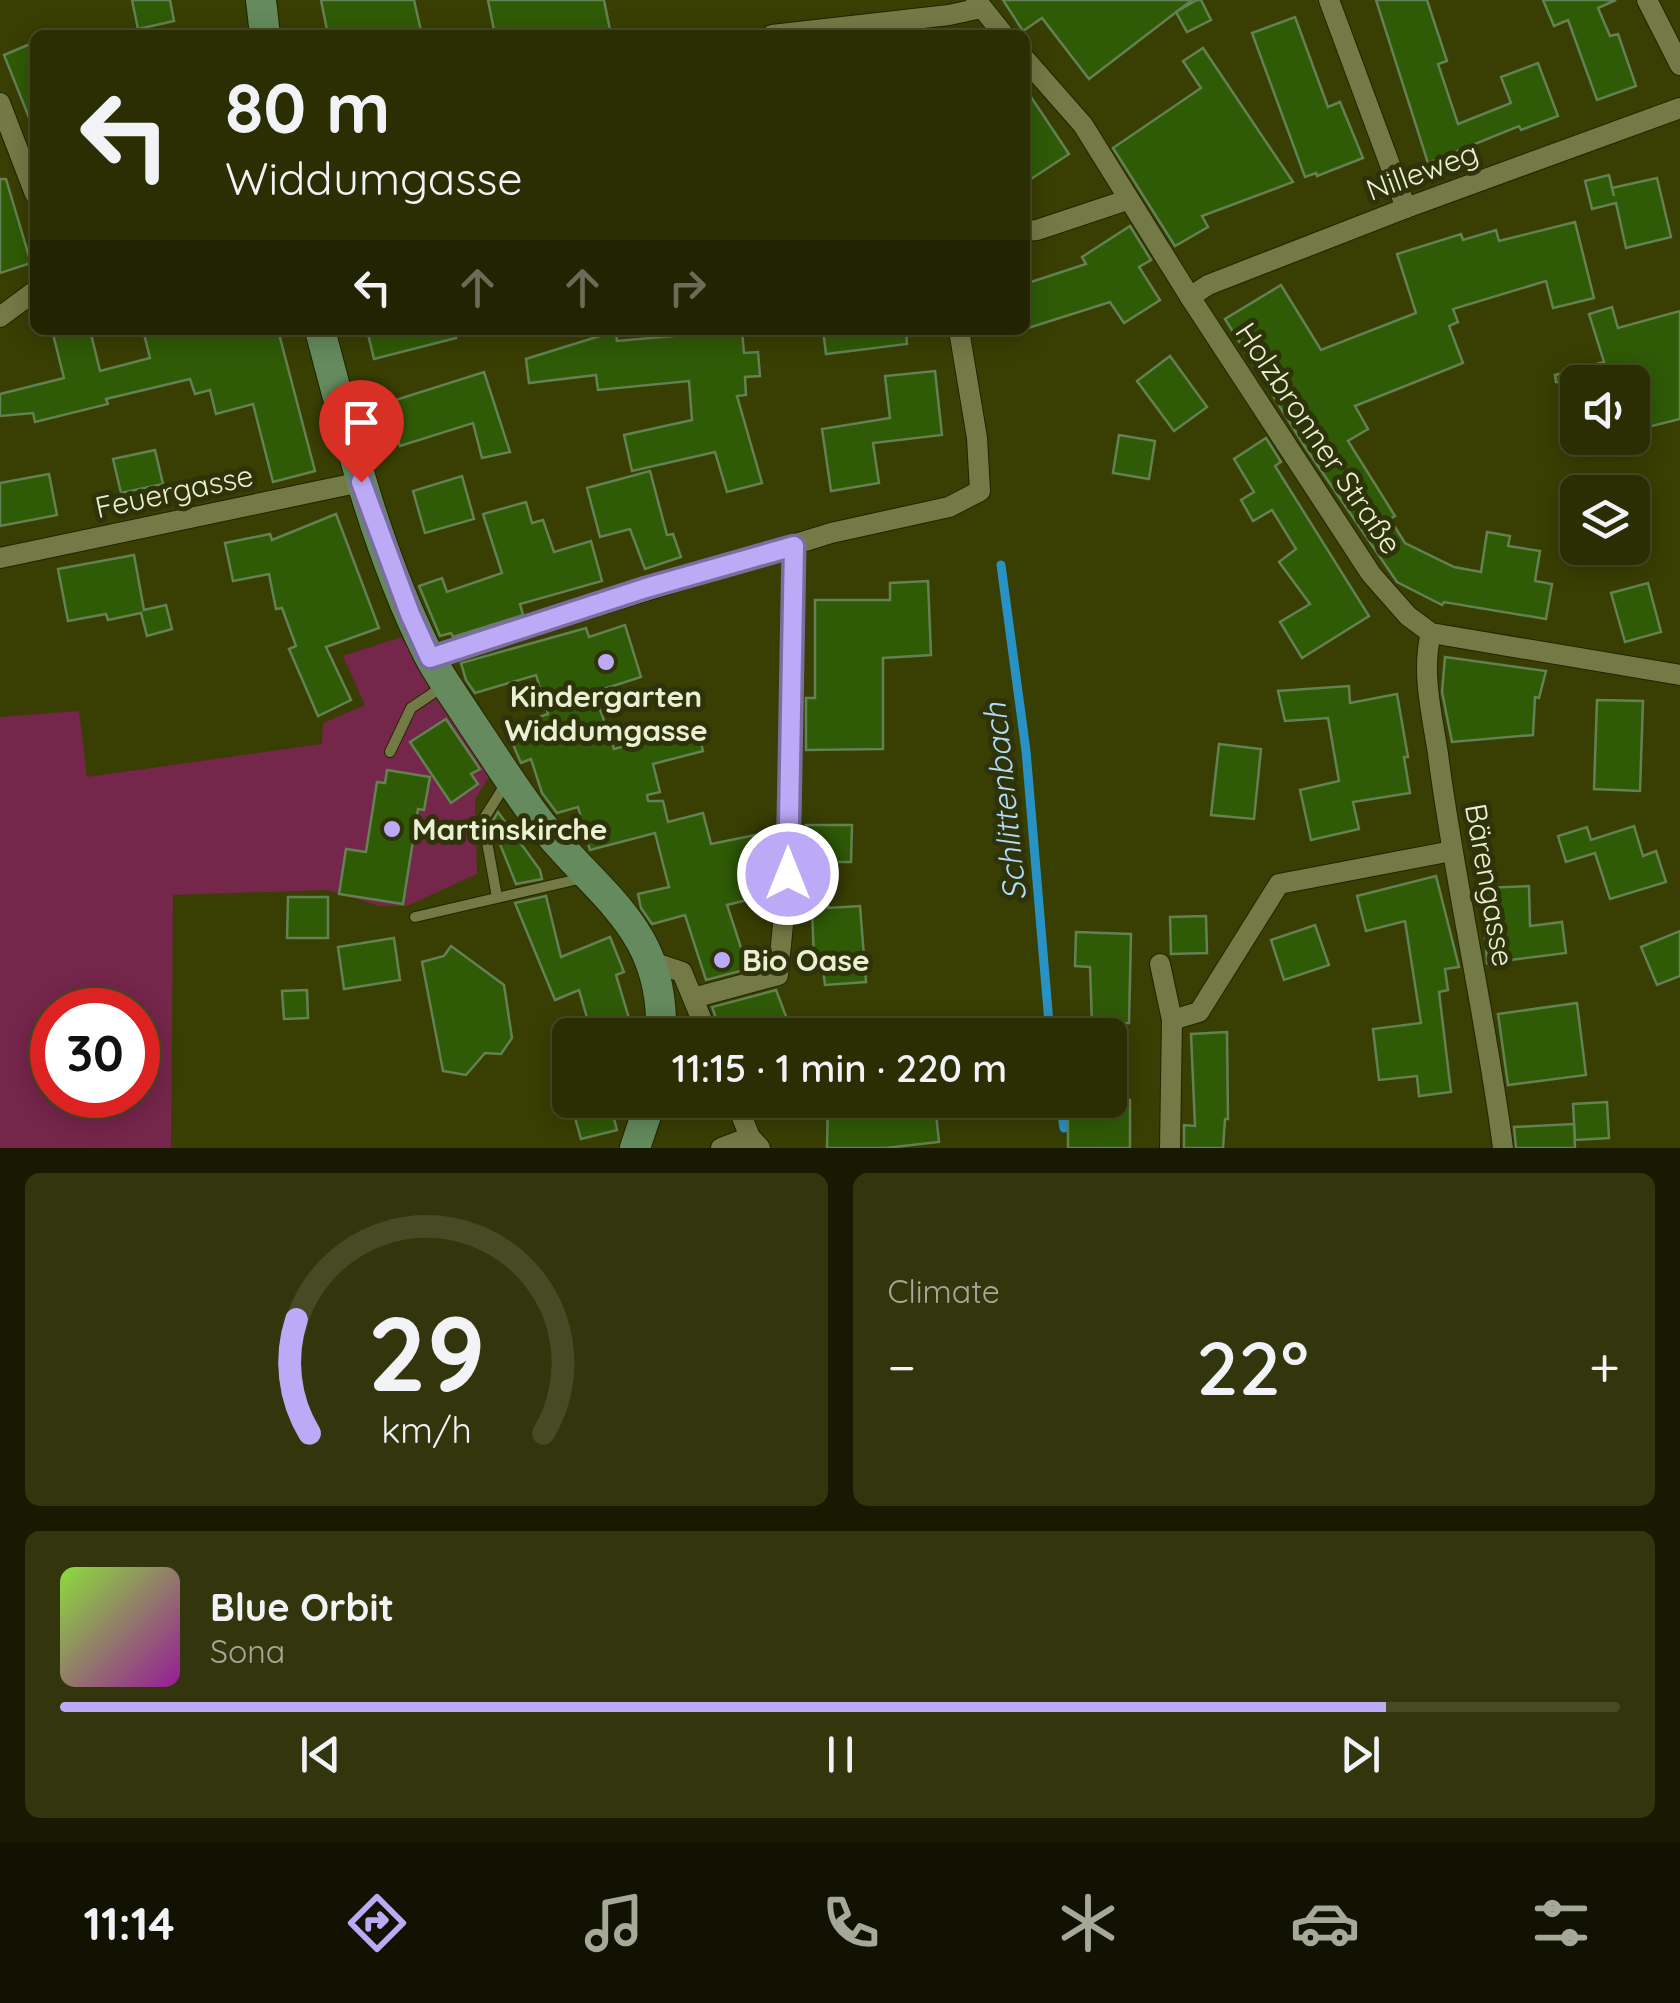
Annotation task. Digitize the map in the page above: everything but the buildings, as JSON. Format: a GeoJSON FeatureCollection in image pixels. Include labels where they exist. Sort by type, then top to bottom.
{"type":"FeatureCollection","features":[{"type":"Feature","properties":{"kind":"street"},"geometry":{"type":"LineString","coordinates":[[261,0],[264,30]]}},
{"type":"Feature","properties":{"kind":"street"},"geometry":{"type":"LineString","coordinates":[[1329,0],[1406,208]]}},
{"type":"Feature","properties":{"kind":"street"},"geometry":{"type":"LineString","coordinates":[[1647,0],[1680,66]]}},
{"type":"Feature","properties":{"kind":"street"},"geometry":{"type":"LineString","coordinates":[[805,30],[978,4],[1000,30]]}},
{"type":"Feature","properties":{"kind":"street","name":"Holzbronner Straße"},"geometry":{"type":"LineString","coordinates":[[1030,64],[1083,125],[1190,298],[1371,574],[1408,616],[1431,633]]}},
{"type":"Feature","properties":{"kind":"street"},"geometry":{"type":"LineString","coordinates":[[0,103],[30,181]]}},
{"type":"Feature","properties":{"kind":"street","name":"Nilleweg"},"geometry":{"type":"LineString","coordinates":[[1190,298],[1208,285],[1406,208],[1680,108]]}},
{"type":"Feature","properties":{"kind":"street"},"geometry":{"type":"LineString","coordinates":[[1030,231],[1128,200]]}},
{"type":"Feature","properties":{"kind":"street"},"geometry":{"type":"LineString","coordinates":[[0,316],[30,295]]}},
{"type":"Feature","properties":{"kind":"street"},"geometry":{"type":"LineString","coordinates":[[321,335],[361,482],[430,658],[508,779],[544,827],[632,922],[652,962],[662,1000],[661,1018]]}},
{"type":"Feature","properties":{"kind":"street"},"geometry":{"type":"LineString","coordinates":[[430,658],[831,533],[949,507],[980,491],[960,335]]}},
{"type":"Feature","properties":{"kind":"street","name":"Feuergasse"},"geometry":{"type":"LineString","coordinates":[[0,558],[361,482]]}},
{"type":"Feature","properties":{"kind":"street"},"geometry":{"type":"LineString","coordinates":[[693,998],[778,974],[788,874],[794,546]]}},
{"type":"Feature","properties":{"kind":"street"},"geometry":{"type":"LineString","coordinates":[[1431,633],[1680,674]]}},
{"type":"Feature","properties":{"kind":"street","name":"Bärengasse"},"geometry":{"type":"LineString","coordinates":[[1431,633],[1424,657],[1452,851],[1490,1048],[1503,1148]]}},
{"type":"Feature","properties":{"kind":"street"},"geometry":{"type":"LineString","coordinates":[[1172,1020],[1198,1012],[1280,884],[1452,851]]}},
{"type":"Feature","properties":{"kind":"street"},"geometry":{"type":"LineString","coordinates":[[652,962],[682,972],[701,1018]]}},
{"type":"Feature","properties":{"kind":"street"},"geometry":{"type":"LineString","coordinates":[[1160,964],[1172,1020],[1170,1148]]}},
{"type":"Feature","properties":{"kind":"street"},"geometry":{"type":"LineString","coordinates":[[635,1148],[645,1118]]}},
{"type":"Feature","properties":{"kind":"street"},"geometry":{"type":"LineString","coordinates":[[721,1148],[755,1142],[744,1118]]}},
{"type":"Feature","properties":{"kind":"lane"},"geometry":{"type":"LineString","coordinates":[[390,752],[411,708],[447,684]]}},
{"type":"Feature","properties":{"kind":"lane"},"geometry":{"type":"LineString","coordinates":[[496,897],[484,820],[508,779]]}},
{"type":"Feature","properties":{"kind":"lane"},"geometry":{"type":"LineString","coordinates":[[416,917],[589,876]]}},
{"type":"Feature","properties":{"kind":"shaded area"},"geometry":{"type":"Polygon","coordinates":[[[401,637],[489,777],[475,799],[477,874],[407,906],[379,906],[328,890],[173,895],[171,1148],[0,1148],[0,717],[79,711],[87,777],[322,744],[323,723],[365,705],[343,656],[401,637]]]}},
{"type":"Feature","properties":{"kind":"waterway","name":"Schlittenbach"},"geometry":{"type":"LineString","coordinates":[[1001,565],[1026,751],[1049,1018]]}},
{"type":"Feature","properties":{"kind":"waterway","name":"Schlittenbach"},"geometry":{"type":"LineString","coordinates":[[1063,1118],[1064,1128]]}},
{"type":"Feature","properties":{"kind":"place","name":"Kindergarten Widdumgasse"},"geometry":{"type":"Point","coordinates":[606,662]}},
{"type":"Feature","properties":{"kind":"place","name":"Martinskirche"},"geometry":{"type":"Point","coordinates":[392,829]}},
{"type":"Feature","properties":{"kind":"place","name":"Bio Oase"},"geometry":{"type":"Point","coordinates":[722,960]}},
{"type":"Feature","properties":{"kind":"route"},"geometry":{"type":"LineString","coordinates":[[361,482],[430,658],[646,588],[794,546],[788,874]]}}]}
